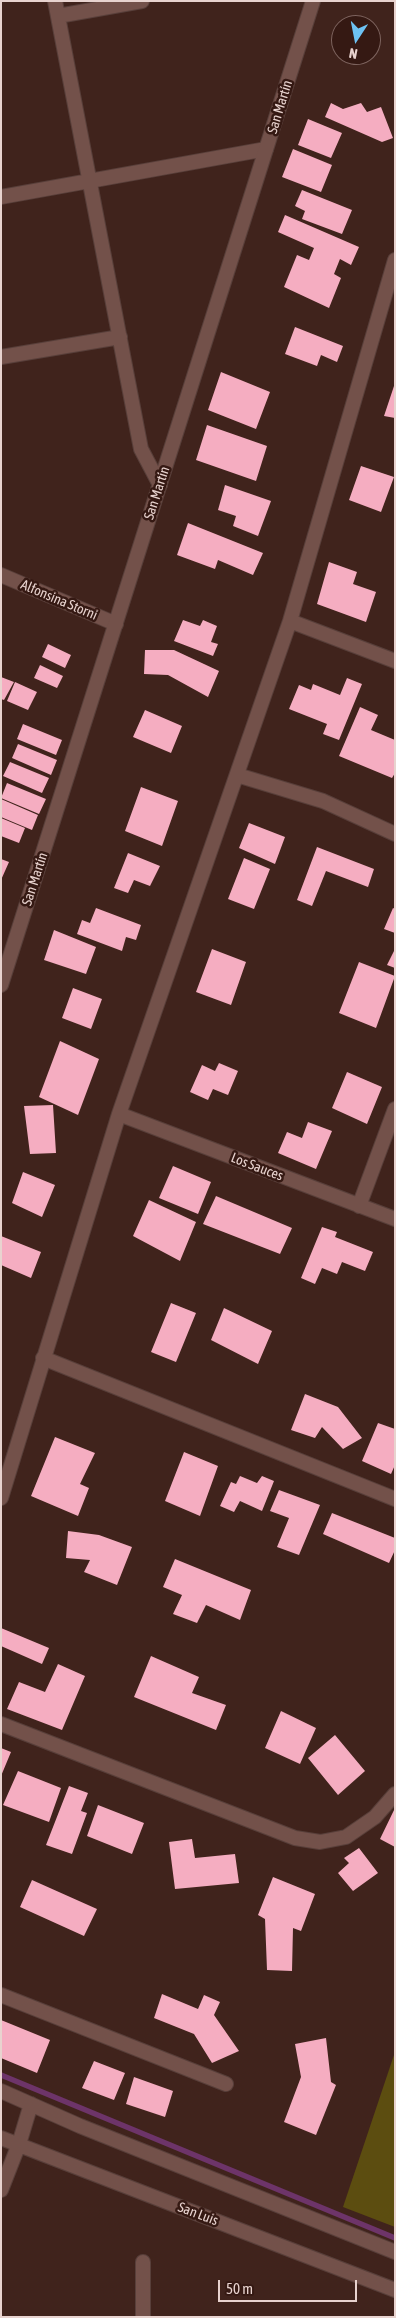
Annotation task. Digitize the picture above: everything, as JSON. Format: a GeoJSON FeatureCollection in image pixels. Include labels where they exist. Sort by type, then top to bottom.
{"type":"FeatureCollection","features":[{"type":"Feature","properties":{"kind":"street"},"geometry":{"type":"LineString","coordinates":[[56,1],[141,449],[160,485]]}},
{"type":"Feature","properties":{"kind":"street"},"geometry":{"type":"LineString","coordinates":[[58,16],[142,1]]}},
{"type":"Feature","properties":{"kind":"street","name":"San Martín"},"geometry":{"type":"LineString","coordinates":[[1,985],[313,1]]}},
{"type":"Feature","properties":{"kind":"street"},"geometry":{"type":"LineString","coordinates":[[1,198],[266,149]]}},
{"type":"Feature","properties":{"kind":"street"},"geometry":{"type":"LineString","coordinates":[[1,1498],[119,1114],[290,621],[395,260]]}},
{"type":"Feature","properties":{"kind":"street"},"geometry":{"type":"LineString","coordinates":[[1,357],[120,337]]}},
{"type":"Feature","properties":{"kind":"street","name":"Alfonsina Storni"},"geometry":{"type":"LineString","coordinates":[[1,575],[116,624]]}},
{"type":"Feature","properties":{"kind":"street"},"geometry":{"type":"LineString","coordinates":[[290,621],[395,661]]}},
{"type":"Feature","properties":{"kind":"street"},"geometry":{"type":"LineString","coordinates":[[236,775],[323,802],[395,834]]}},
{"type":"Feature","properties":{"kind":"street"},"geometry":{"type":"LineString","coordinates":[[359,1206],[395,1109]]}},
{"type":"Feature","properties":{"kind":"street","name":"Los Sauces"},"geometry":{"type":"LineString","coordinates":[[119,1114],[395,1220]]}},
{"type":"Feature","properties":{"kind":"street"},"geometry":{"type":"LineString","coordinates":[[43,1358],[395,1498]]}},
{"type":"Feature","properties":{"kind":"street"},"geometry":{"type":"LineString","coordinates":[[1,1724],[295,1838],[320,1842],[346,1838],[375,1817],[395,1794]]}},
{"type":"Feature","properties":{"kind":"street"},"geometry":{"type":"LineString","coordinates":[[1,1995],[226,2084]]}},
{"type":"Feature","properties":{"kind":"street"},"geometry":{"type":"LineString","coordinates":[[1,2091],[395,2252]]}},
{"type":"Feature","properties":{"kind":"street"},"geometry":{"type":"LineString","coordinates":[[1,2190],[19,2144],[31,2104]]}},
{"type":"Feature","properties":{"kind":"street","name":"San Luis"},"geometry":{"type":"LineString","coordinates":[[1,2138],[395,2290]]}},
{"type":"Feature","properties":{"kind":"street"},"geometry":{"type":"LineString","coordinates":[[143,2262],[143,2317]]}},
{"type":"Feature","properties":{"kind":"shaded area"},"geometry":{"type":"Polygon","coordinates":[[[395,2052],[395,2227],[343,2207],[395,2052]]]}},
{"type":"Feature","properties":{"kind":"building"},"geometry":{"type":"Polygon","coordinates":[[[331,103],[343,109],[361,103],[367,112],[381,107],[393,138],[382,142],[325,117],[331,103]]]}},
{"type":"Feature","properties":{"kind":"building"},"geometry":{"type":"Polygon","coordinates":[[[308,119],[342,133],[331,158],[298,145],[308,119]]]}},
{"type":"Feature","properties":{"kind":"building"},"geometry":{"type":"Polygon","coordinates":[[[293,149],[332,165],[321,192],[282,177],[293,149]]]}},
{"type":"Feature","properties":{"kind":"building"},"geometry":{"type":"Polygon","coordinates":[[[302,190],[352,210],[342,234],[302,219],[305,211],[295,206],[302,190]]]}},
{"type":"Feature","properties":{"kind":"building"},"geometry":{"type":"Polygon","coordinates":[[[285,215],[359,247],[351,265],[340,259],[334,274],[341,278],[329,308],[284,287],[297,255],[309,260],[314,248],[278,232],[285,215]]]}},
{"type":"Feature","properties":{"kind":"building"},"geometry":{"type":"Polygon","coordinates":[[[295,327],[343,346],[337,362],[321,355],[317,366],[285,354],[295,327]]]}},
{"type":"Feature","properties":{"kind":"building"},"geometry":{"type":"Polygon","coordinates":[[[221,372],[270,392],[256,429],[208,410],[221,372]]]}},
{"type":"Feature","properties":{"kind":"building"},"geometry":{"type":"Polygon","coordinates":[[[395,386],[395,418],[384,416],[395,386]]]}},
{"type":"Feature","properties":{"kind":"building"},"geometry":{"type":"Polygon","coordinates":[[[207,425],[267,446],[256,481],[196,460],[207,425]]]}},
{"type":"Feature","properties":{"kind":"building"},"geometry":{"type":"Polygon","coordinates":[[[361,466],[394,477],[381,512],[349,500],[361,466]]]}},
{"type":"Feature","properties":{"kind":"building"},"geometry":{"type":"Polygon","coordinates":[[[225,485],[271,501],[258,536],[233,526],[236,516],[218,510],[225,485]]]}},
{"type":"Feature","properties":{"kind":"building"},"geometry":{"type":"Polygon","coordinates":[[[188,523],[263,553],[253,575],[218,560],[215,569],[177,555],[188,523]]]}},
{"type":"Feature","properties":{"kind":"building"},"geometry":{"type":"Polygon","coordinates":[[[329,562],[357,572],[353,584],[376,592],[366,622],[317,604],[329,562]]]}},
{"type":"Feature","properties":{"kind":"building"},"geometry":{"type":"Polygon","coordinates":[[[183,620],[200,626],[203,620],[217,626],[211,642],[218,644],[213,656],[174,641],[183,620]]]}},
{"type":"Feature","properties":{"kind":"building"},"geometry":{"type":"Polygon","coordinates":[[[48,644],[71,655],[65,668],[42,657],[48,644]]]}},
{"type":"Feature","properties":{"kind":"building"},"geometry":{"type":"Polygon","coordinates":[[[145,650],[174,650],[219,671],[208,697],[168,675],[144,674],[145,650]]]}},
{"type":"Feature","properties":{"kind":"building"},"geometry":{"type":"Polygon","coordinates":[[[40,665],[63,676],[57,688],[34,678],[40,665]]]}},
{"type":"Feature","properties":{"kind":"building"},"geometry":{"type":"Polygon","coordinates":[[[1,677],[14,682],[4,700],[1,699],[1,677]]]}},
{"type":"Feature","properties":{"kind":"building"},"geometry":{"type":"Polygon","coordinates":[[[347,678],[362,684],[339,740],[323,734],[327,724],[289,709],[299,685],[311,690],[313,684],[340,695],[347,678]]]}},
{"type":"Feature","properties":{"kind":"building"},"geometry":{"type":"Polygon","coordinates":[[[15,682],[37,692],[28,710],[7,701],[15,682]]]}},
{"type":"Feature","properties":{"kind":"building"},"geometry":{"type":"Polygon","coordinates":[[[360,707],[378,715],[371,730],[395,740],[395,773],[392,778],[339,756],[360,707]]]}},
{"type":"Feature","properties":{"kind":"building"},"geometry":{"type":"Polygon","coordinates":[[[145,710],[182,726],[171,753],[133,737],[145,710]]]}},
{"type":"Feature","properties":{"kind":"building"},"geometry":{"type":"Polygon","coordinates":[[[23,724],[62,740],[56,755],[17,739],[23,724]]]}},
{"type":"Feature","properties":{"kind":"building"},"geometry":{"type":"Polygon","coordinates":[[[18,744],[57,760],[51,775],[12,758],[18,744]]]}},
{"type":"Feature","properties":{"kind":"building"},"geometry":{"type":"Polygon","coordinates":[[[10,762],[49,778],[42,793],[3,776],[10,762]]]}},
{"type":"Feature","properties":{"kind":"building"},"geometry":{"type":"Polygon","coordinates":[[[7,783],[46,799],[39,814],[1,798],[7,783]]]}},
{"type":"Feature","properties":{"kind":"building"},"geometry":{"type":"Polygon","coordinates":[[[141,787],[178,801],[162,846],[125,831],[141,787]]]}},
{"type":"Feature","properties":{"kind":"building"},"geometry":{"type":"Polygon","coordinates":[[[1,799],[38,815],[32,830],[1,817],[1,799]]]}},
{"type":"Feature","properties":{"kind":"building"},"geometry":{"type":"Polygon","coordinates":[[[1,818],[25,828],[19,843],[1,836],[1,818]]]}},
{"type":"Feature","properties":{"kind":"building"},"geometry":{"type":"Polygon","coordinates":[[[249,823],[285,837],[275,864],[239,848],[249,823]]]}},
{"type":"Feature","properties":{"kind":"building"},"geometry":{"type":"Polygon","coordinates":[[[317,847],[374,869],[368,887],[326,871],[312,906],[297,900],[317,847]]]}},
{"type":"Feature","properties":{"kind":"building"},"geometry":{"type":"Polygon","coordinates":[[[128,853],[160,866],[150,886],[134,880],[128,893],[114,888],[128,853]]]}},
{"type":"Feature","properties":{"kind":"building"},"geometry":{"type":"Polygon","coordinates":[[[244,858],[270,869],[254,909],[228,899],[244,858]]]}},
{"type":"Feature","properties":{"kind":"building"},"geometry":{"type":"Polygon","coordinates":[[[1,859],[9,862],[1,880],[1,859]]]}},
{"type":"Feature","properties":{"kind":"building"},"geometry":{"type":"Polygon","coordinates":[[[96,908],[141,925],[136,940],[126,937],[122,951],[77,934],[82,920],[90,923],[96,908]]]}},
{"type":"Feature","properties":{"kind":"building"},"geometry":{"type":"Polygon","coordinates":[[[393,908],[395,909],[395,933],[384,929],[393,908]]]}},
{"type":"Feature","properties":{"kind":"building"},"geometry":{"type":"Polygon","coordinates":[[[54,930],[96,947],[86,974],[44,960],[54,930]]]}},
{"type":"Feature","properties":{"kind":"building"},"geometry":{"type":"Polygon","coordinates":[[[212,949],[246,962],[231,1005],[196,992],[212,949]]]}},
{"type":"Feature","properties":{"kind":"building"},"geometry":{"type":"Polygon","coordinates":[[[395,949],[395,968],[387,965],[395,949]]]}},
{"type":"Feature","properties":{"kind":"building"},"geometry":{"type":"Polygon","coordinates":[[[359,962],[395,976],[376,1028],[339,1013],[359,962]]]}},
{"type":"Feature","properties":{"kind":"building"},"geometry":{"type":"Polygon","coordinates":[[[73,988],[102,999],[91,1029],[62,1018],[73,988]]]}},
{"type":"Feature","properties":{"kind":"building"},"geometry":{"type":"Polygon","coordinates":[[[60,1041],[99,1059],[78,1115],[39,1097],[60,1041]]]}},
{"type":"Feature","properties":{"kind":"building"},"geometry":{"type":"Polygon","coordinates":[[[219,1063],[238,1071],[228,1095],[213,1089],[208,1100],[190,1092],[202,1065],[215,1071],[219,1063]]]}},
{"type":"Feature","properties":{"kind":"building"},"geometry":{"type":"Polygon","coordinates":[[[347,1072],[382,1087],[367,1124],[332,1108],[347,1072]]]}},
{"type":"Feature","properties":{"kind":"building"},"geometry":{"type":"Polygon","coordinates":[[[53,1105],[56,1153],[30,1154],[24,1106],[53,1105]]]}},
{"type":"Feature","properties":{"kind":"building"},"geometry":{"type":"Polygon","coordinates":[[[308,1122],[332,1131],[316,1169],[278,1153],[287,1132],[302,1138],[308,1122]]]}},
{"type":"Feature","properties":{"kind":"building"},"geometry":{"type":"Polygon","coordinates":[[[173,1166],[211,1182],[198,1214],[159,1198],[173,1166]]]}},
{"type":"Feature","properties":{"kind":"building"},"geometry":{"type":"Polygon","coordinates":[[[23,1172],[55,1185],[42,1217],[12,1203],[23,1172]]]}},
{"type":"Feature","properties":{"kind":"building"},"geometry":{"type":"Polygon","coordinates":[[[216,1196],[292,1228],[280,1254],[203,1224],[216,1196]]]}},
{"type":"Feature","properties":{"kind":"building"},"geometry":{"type":"Polygon","coordinates":[[[149,1200],[196,1222],[180,1261],[133,1236],[149,1200]]]}},
{"type":"Feature","properties":{"kind":"building"},"geometry":{"type":"Polygon","coordinates":[[[322,1227],[337,1232],[335,1237],[373,1252],[365,1271],[342,1262],[337,1274],[322,1268],[315,1284],[301,1278],[322,1227]]]}},
{"type":"Feature","properties":{"kind":"building"},"geometry":{"type":"Polygon","coordinates":[[[1,1236],[41,1252],[31,1278],[1,1265],[1,1236]]]}},
{"type":"Feature","properties":{"kind":"building"},"geometry":{"type":"Polygon","coordinates":[[[171,1303],[196,1313],[176,1362],[151,1352],[171,1303]]]}},
{"type":"Feature","properties":{"kind":"building"},"geometry":{"type":"Polygon","coordinates":[[[224,1308],[272,1331],[258,1364],[211,1340],[224,1308]]]}},
{"type":"Feature","properties":{"kind":"building"},"geometry":{"type":"Polygon","coordinates":[[[305,1394],[338,1407],[362,1438],[343,1449],[322,1427],[315,1438],[291,1430],[305,1394]]]}},
{"type":"Feature","properties":{"kind":"building"},"geometry":{"type":"Polygon","coordinates":[[[378,1423],[395,1429],[395,1465],[391,1474],[362,1461],[378,1423]]]}},
{"type":"Feature","properties":{"kind":"building"},"geometry":{"type":"Polygon","coordinates":[[[55,1437],[95,1453],[80,1484],[89,1488],[78,1516],[31,1496],[55,1437]]]}},
{"type":"Feature","properties":{"kind":"building"},"geometry":{"type":"Polygon","coordinates":[[[184,1452],[218,1466],[200,1516],[165,1501],[184,1452]]]}},
{"type":"Feature","properties":{"kind":"building"},"geometry":{"type":"Polygon","coordinates":[[[240,1476],[257,1483],[262,1476],[274,1481],[262,1511],[240,1501],[234,1512],[220,1506],[231,1482],[236,1484],[240,1476]]]}},
{"type":"Feature","properties":{"kind":"building"},"geometry":{"type":"Polygon","coordinates":[[[279,1490],[320,1505],[299,1555],[277,1547],[289,1518],[270,1511],[279,1490]]]}},
{"type":"Feature","properties":{"kind":"building"},"geometry":{"type":"Polygon","coordinates":[[[332,1513],[395,1538],[395,1550],[389,1563],[323,1534],[332,1513]]]}},
{"type":"Feature","properties":{"kind":"building"},"geometry":{"type":"Polygon","coordinates":[[[68,1531],[99,1535],[132,1547],[117,1585],[84,1572],[90,1560],[66,1558],[68,1531]]]}},
{"type":"Feature","properties":{"kind":"building"},"geometry":{"type":"Polygon","coordinates":[[[175,1559],[251,1590],[240,1620],[206,1605],[197,1623],[173,1614],[182,1595],[163,1587],[175,1559]]]}},
{"type":"Feature","properties":{"kind":"building"},"geometry":{"type":"Polygon","coordinates":[[[1,1628],[49,1648],[42,1664],[1,1646],[1,1628]]]}},
{"type":"Feature","properties":{"kind":"building"},"geometry":{"type":"Polygon","coordinates":[[[151,1656],[199,1677],[192,1693],[226,1705],[216,1730],[134,1697],[151,1656]]]}},
{"type":"Feature","properties":{"kind":"building"},"geometry":{"type":"Polygon","coordinates":[[[58,1664],[85,1676],[62,1730],[7,1709],[19,1682],[45,1692],[58,1664]]]}},
{"type":"Feature","properties":{"kind":"building"},"geometry":{"type":"Polygon","coordinates":[[[281,1711],[316,1728],[300,1764],[265,1748],[281,1711]]]}},
{"type":"Feature","properties":{"kind":"building"},"geometry":{"type":"Polygon","coordinates":[[[335,1735],[365,1771],[338,1795],[308,1758],[335,1735]]]}},
{"type":"Feature","properties":{"kind":"building"},"geometry":{"type":"Polygon","coordinates":[[[1,1748],[11,1752],[1,1776],[1,1748]]]}},
{"type":"Feature","properties":{"kind":"building"},"geometry":{"type":"Polygon","coordinates":[[[18,1771],[61,1788],[49,1822],[3,1805],[18,1771]]]}},
{"type":"Feature","properties":{"kind":"building"},"geometry":{"type":"Polygon","coordinates":[[[69,1786],[88,1793],[81,1811],[87,1813],[72,1854],[46,1845],[69,1786]]]}},
{"type":"Feature","properties":{"kind":"building"},"geometry":{"type":"Polygon","coordinates":[[[98,1805],[144,1823],[132,1854],[87,1836],[98,1805]]]}},
{"type":"Feature","properties":{"kind":"building"},"geometry":{"type":"Polygon","coordinates":[[[395,1808],[395,1847],[380,1839],[395,1808]]]}},
{"type":"Feature","properties":{"kind":"building"},"geometry":{"type":"Polygon","coordinates":[[[192,1839],[195,1858],[235,1854],[239,1883],[175,1889],[169,1842],[192,1839]]]}},
{"type":"Feature","properties":{"kind":"building"},"geometry":{"type":"Polygon","coordinates":[[[359,1848],[378,1873],[353,1891],[338,1873],[349,1863],[344,1858],[359,1848]]]}},
{"type":"Feature","properties":{"kind":"building"},"geometry":{"type":"Polygon","coordinates":[[[273,1877],[315,1894],[301,1931],[293,1928],[292,1971],[267,1970],[265,1919],[258,1915],[273,1877]]]}},
{"type":"Feature","properties":{"kind":"building"},"geometry":{"type":"Polygon","coordinates":[[[32,1880],[97,1909],[84,1936],[20,1907],[32,1880]]]}},
{"type":"Feature","properties":{"kind":"building"},"geometry":{"type":"Polygon","coordinates":[[[162,1994],[198,2009],[204,1995],[220,2002],[214,2015],[239,2051],[212,2063],[194,2034],[154,2018],[162,1994]]]}},
{"type":"Feature","properties":{"kind":"building"},"geometry":{"type":"Polygon","coordinates":[[[1,2020],[50,2040],[37,2073],[1,2058],[1,2020]]]}},
{"type":"Feature","properties":{"kind":"building"},"geometry":{"type":"Polygon","coordinates":[[[326,2038],[331,2082],[336,2085],[316,2135],[284,2122],[301,2077],[295,2044],[326,2038]]]}},
{"type":"Feature","properties":{"kind":"building"},"geometry":{"type":"Polygon","coordinates":[[[94,2061],[125,2073],[114,2100],[82,2088],[94,2061]]]}},
{"type":"Feature","properties":{"kind":"building"},"geometry":{"type":"Polygon","coordinates":[[[134,2077],[173,2091],[165,2117],[126,2104],[134,2077]]]}},
{"type":"Feature","properties":{"kind":"waterway"},"geometry":{"type":"LineString","coordinates":[[1,2075],[395,2238]]}}]}
